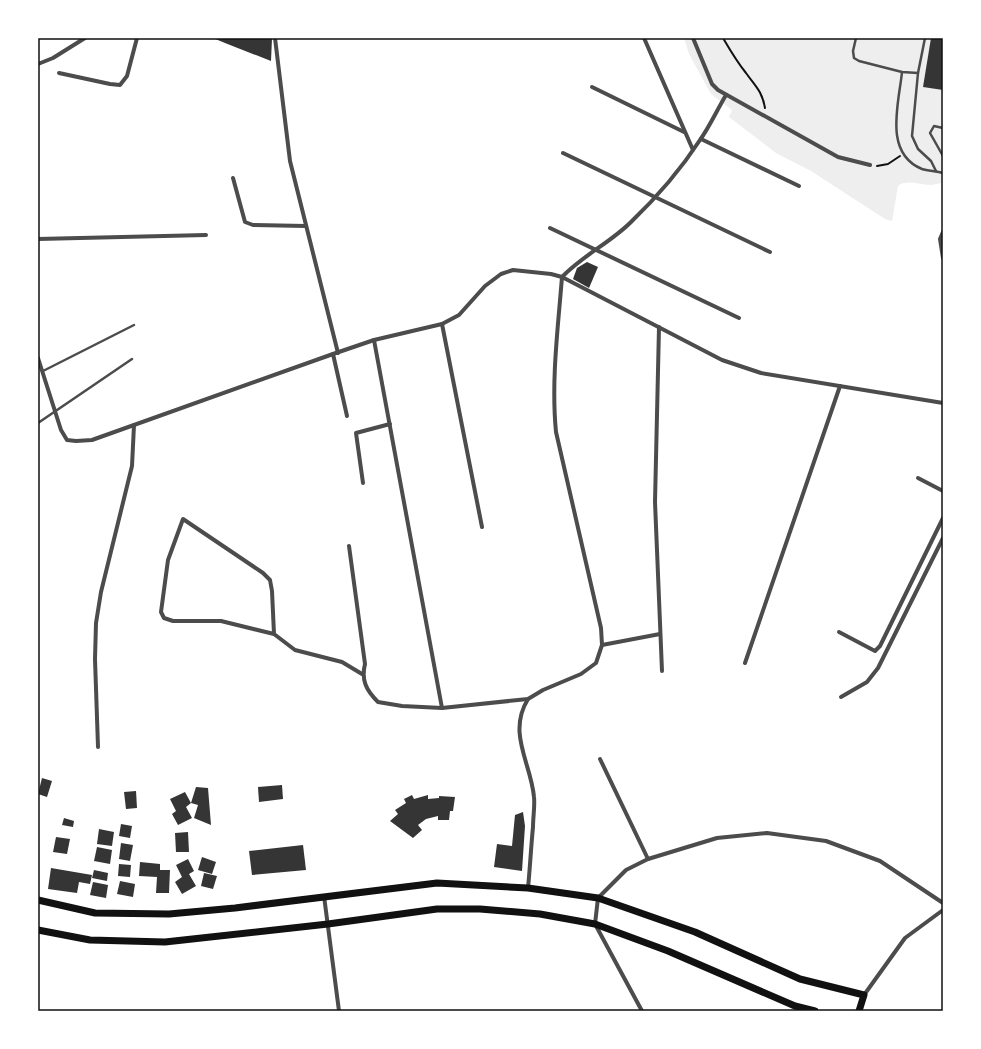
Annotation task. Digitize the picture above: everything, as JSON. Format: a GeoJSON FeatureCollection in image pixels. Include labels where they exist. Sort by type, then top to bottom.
{"type":"FeatureCollection","features":[{"type":"Feature","properties":{"kind":"main road"},"geometry":{"type":"LineString","coordinates":[[38,900],[95,913],[169,914],[235,908],[437,883],[528,888],[598,898],[695,932],[800,979],[864,995],[859,1011]]}},
{"type":"Feature","properties":{"kind":"main road"},"geometry":{"type":"LineString","coordinates":[[38,930],[90,940],[165,942],[328,924],[437,909],[480,909],[540,914],[595,924],[668,950],[795,1006],[815,1011]]}},
{"type":"Feature","properties":{"kind":"street"},"geometry":{"type":"LineString","coordinates":[[38,64],[53,58],[85,38]]}},
{"type":"Feature","properties":{"kind":"street"},"geometry":{"type":"LineString","coordinates":[[59,73],[120,85],[127,76],[137,38]]}},
{"type":"Feature","properties":{"kind":"street"},"geometry":{"type":"LineString","coordinates":[[275,38],[290,161],[338,353]]}},
{"type":"Feature","properties":{"kind":"street"},"geometry":{"type":"LineString","coordinates":[[644,38],[692,150]]}},
{"type":"Feature","properties":{"kind":"street"},"geometry":{"type":"LineString","coordinates":[[694,38],[712,84],[726,95],[838,157],[870,165]]}},
{"type":"Feature","properties":{"kind":"street"},"geometry":{"type":"LineString","coordinates":[[592,88],[684,132]]}},
{"type":"Feature","properties":{"kind":"street"},"geometry":{"type":"LineString","coordinates":[[349,546],[365,664],[362,674],[364,683],[378,702],[402,706],[442,708],[528,699],[543,690],[581,674],[596,664],[602,646],[601,628],[556,432],[554,414],[562,277],[584,256],[610,241],[655,197],[700,139],[726,95]]}},
{"type":"Feature","properties":{"kind":"street"},"geometry":{"type":"LineString","coordinates":[[700,139],[799,186]]}},
{"type":"Feature","properties":{"kind":"street"},"geometry":{"type":"LineString","coordinates":[[563,152],[770,252]]}},
{"type":"Feature","properties":{"kind":"street"},"geometry":{"type":"LineString","coordinates":[[233,178],[245,222],[253,225],[306,226]]}},
{"type":"Feature","properties":{"kind":"street"},"geometry":{"type":"LineString","coordinates":[[550,228],[739,318]]}},
{"type":"Feature","properties":{"kind":"street"},"geometry":{"type":"LineString","coordinates":[[943,232],[940,239],[943,258]]}},
{"type":"Feature","properties":{"kind":"street"},"geometry":{"type":"LineString","coordinates":[[38,239],[206,235]]}},
{"type":"Feature","properties":{"kind":"street"},"geometry":{"type":"LineString","coordinates":[[38,358],[61,430],[67,440],[92,440],[374,340],[442,324],[459,315],[485,286],[501,274],[513,270],[552,274],[562,277],[722,360],[761,373],[943,403]]}},
{"type":"Feature","properties":{"kind":"street"},"geometry":{"type":"LineString","coordinates":[[442,324],[482,527]]}},
{"type":"Feature","properties":{"kind":"street"},"geometry":{"type":"LineString","coordinates":[[658,327],[655,502],[662,671]]}},
{"type":"Feature","properties":{"kind":"street"},"geometry":{"type":"LineString","coordinates":[[374,340],[442,708]]}},
{"type":"Feature","properties":{"kind":"street"},"geometry":{"type":"LineString","coordinates":[[333,354],[347,416]]}},
{"type":"Feature","properties":{"kind":"street"},"geometry":{"type":"LineString","coordinates":[[745,663],[840,386]]}},
{"type":"Feature","properties":{"kind":"street"},"geometry":{"type":"LineString","coordinates":[[363,483],[356,433],[390,424]]}},
{"type":"Feature","properties":{"kind":"street"},"geometry":{"type":"LineString","coordinates":[[98,747],[95,659],[96,623],[101,592],[132,466],[134,425]]}},
{"type":"Feature","properties":{"kind":"street"},"geometry":{"type":"LineString","coordinates":[[918,478],[943,491]]}},
{"type":"Feature","properties":{"kind":"street"},"geometry":{"type":"LineString","coordinates":[[839,632],[875,650],[880,646],[943,518]]}},
{"type":"Feature","properties":{"kind":"street"},"geometry":{"type":"LineString","coordinates":[[274,634],[270,580],[183,519],[168,560],[161,612],[164,618],[172,622],[221,620],[274,634],[295,650],[342,662],[362,674]]}},
{"type":"Feature","properties":{"kind":"street"},"geometry":{"type":"LineString","coordinates":[[841,697],[867,682],[878,668],[943,538]]}},
{"type":"Feature","properties":{"kind":"street"},"geometry":{"type":"LineString","coordinates":[[602,646],[660,634]]}},
{"type":"Feature","properties":{"kind":"street"},"geometry":{"type":"LineString","coordinates":[[528,699],[522,708],[519,732],[524,759],[532,779],[534,798],[528,888]]}},
{"type":"Feature","properties":{"kind":"street"},"geometry":{"type":"LineString","coordinates":[[600,759],[648,859]]}},
{"type":"Feature","properties":{"kind":"street"},"geometry":{"type":"LineString","coordinates":[[642,1011],[595,924],[598,898],[626,870],[648,859],[717,838],[767,833],[826,841],[880,861],[943,904]]}},
{"type":"Feature","properties":{"kind":"street"},"geometry":{"type":"LineString","coordinates":[[324,896],[339,1011]]}},
{"type":"Feature","properties":{"kind":"street"},"geometry":{"type":"LineString","coordinates":[[864,995],[906,938],[943,910]]}},
{"type":"Feature","properties":{"kind":"lane"},"geometry":{"type":"LineString","coordinates":[[856,38],[853,52],[854,58],[859,61],[902,72],[918,73]]}},
{"type":"Feature","properties":{"kind":"lane"},"geometry":{"type":"LineString","coordinates":[[925,38],[918,73],[912,136],[918,149],[931,161],[936,171]]}},
{"type":"Feature","properties":{"kind":"lane"},"geometry":{"type":"LineString","coordinates":[[902,72],[896,129],[897,141],[903,154],[922,169],[943,173]]}},
{"type":"Feature","properties":{"kind":"lane"},"geometry":{"type":"LineString","coordinates":[[943,128],[934,126],[930,133],[943,156]]}},
{"type":"Feature","properties":{"kind":"lane"},"geometry":{"type":"LineString","coordinates":[[43,371],[134,325]]}},
{"type":"Feature","properties":{"kind":"lane"},"geometry":{"type":"LineString","coordinates":[[38,423],[132,359]]}},
{"type":"Feature","properties":{"kind":"path"},"geometry":{"type":"LineString","coordinates":[[723,38],[763,97],[767,118]]}},
{"type":"Feature","properties":{"kind":"path"},"geometry":{"type":"LineString","coordinates":[[870,165],[888,164],[903,154]]}},
{"type":"Feature","properties":{"kind":"shaded area"},"geometry":{"type":"Polygon","coordinates":[[[684,38],[943,38],[943,183],[930,185],[909,183],[901,184],[898,186],[892,221],[885,219],[811,171],[776,153],[729,117],[732,110],[711,94],[689,54],[684,38]]]}},
{"type":"Feature","properties":{"kind":"building"},"geometry":{"type":"Polygon","coordinates":[[[213,38],[272,38],[271,61],[225,43],[213,38]]]}},
{"type":"Feature","properties":{"kind":"building"},"geometry":{"type":"Polygon","coordinates":[[[931,38],[943,38],[943,90],[923,87],[931,38]]]}},
{"type":"Feature","properties":{"kind":"building"},"geometry":{"type":"Polygon","coordinates":[[[587,262],[598,267],[589,288],[573,279],[577,268],[587,262]]]}},
{"type":"Feature","properties":{"kind":"building"},"geometry":{"type":"Polygon","coordinates":[[[42,778],[52,781],[47,797],[38,794],[42,778]]]}},
{"type":"Feature","properties":{"kind":"building"},"geometry":{"type":"Polygon","coordinates":[[[282,785],[283,799],[259,802],[258,787],[282,785]]]}},
{"type":"Feature","properties":{"kind":"building"},"geometry":{"type":"Polygon","coordinates":[[[196,787],[208,788],[211,825],[194,818],[198,805],[191,803],[196,787]]]}},
{"type":"Feature","properties":{"kind":"building"},"geometry":{"type":"Polygon","coordinates":[[[136,791],[137,808],[126,809],[124,792],[136,791]]]}},
{"type":"Feature","properties":{"kind":"building"},"geometry":{"type":"Polygon","coordinates":[[[185,792],[191,803],[186,807],[192,818],[178,825],[172,814],[176,811],[170,799],[185,792]]]}},
{"type":"Feature","properties":{"kind":"building"},"geometry":{"type":"Polygon","coordinates":[[[412,795],[414,799],[428,795],[428,799],[439,798],[439,796],[455,797],[453,811],[450,811],[449,820],[438,820],[438,816],[426,819],[418,825],[422,830],[413,838],[390,821],[398,814],[395,810],[406,803],[404,799],[412,795]]]}},
{"type":"Feature","properties":{"kind":"building"},"geometry":{"type":"Polygon","coordinates":[[[523,812],[525,826],[522,871],[494,867],[497,844],[512,846],[515,815],[523,812]]]}},
{"type":"Feature","properties":{"kind":"building"},"geometry":{"type":"Polygon","coordinates":[[[64,818],[74,821],[73,827],[62,825],[64,818]]]}},
{"type":"Feature","properties":{"kind":"building"},"geometry":{"type":"Polygon","coordinates":[[[121,824],[132,826],[130,838],[119,836],[121,824]]]}},
{"type":"Feature","properties":{"kind":"building"},"geometry":{"type":"Polygon","coordinates":[[[99,829],[114,832],[112,846],[97,844],[99,829]]]}},
{"type":"Feature","properties":{"kind":"building"},"geometry":{"type":"Polygon","coordinates":[[[188,832],[189,852],[176,852],[175,833],[188,832]]]}},
{"type":"Feature","properties":{"kind":"building"},"geometry":{"type":"Polygon","coordinates":[[[56,837],[70,839],[67,854],[53,852],[56,837]]]}},
{"type":"Feature","properties":{"kind":"building"},"geometry":{"type":"Polygon","coordinates":[[[121,843],[133,845],[130,861],[119,859],[121,843]]]}},
{"type":"Feature","properties":{"kind":"building"},"geometry":{"type":"Polygon","coordinates":[[[303,845],[306,870],[252,875],[249,851],[303,845]]]}},
{"type":"Feature","properties":{"kind":"building"},"geometry":{"type":"Polygon","coordinates":[[[97,847],[112,850],[110,864],[94,861],[97,847]]]}},
{"type":"Feature","properties":{"kind":"building"},"geometry":{"type":"Polygon","coordinates":[[[202,857],[216,862],[212,874],[198,870],[202,857]]]}},
{"type":"Feature","properties":{"kind":"building"},"geometry":{"type":"Polygon","coordinates":[[[188,859],[194,871],[189,874],[196,886],[182,894],[175,882],[182,877],[176,865],[188,859]]]}},
{"type":"Feature","properties":{"kind":"building"},"geometry":{"type":"Polygon","coordinates":[[[140,862],[160,864],[160,870],[170,870],[169,893],[156,893],[157,877],[139,876],[140,862]]]}},
{"type":"Feature","properties":{"kind":"building"},"geometry":{"type":"Polygon","coordinates":[[[119,864],[131,865],[130,877],[118,876],[119,864]]]}},
{"type":"Feature","properties":{"kind":"building"},"geometry":{"type":"Polygon","coordinates":[[[51,868],[92,875],[90,884],[79,882],[77,893],[48,889],[51,868]]]}},
{"type":"Feature","properties":{"kind":"building"},"geometry":{"type":"Polygon","coordinates":[[[94,870],[108,873],[107,881],[92,878],[94,870]]]}},
{"type":"Feature","properties":{"kind":"building"},"geometry":{"type":"Polygon","coordinates":[[[204,873],[217,876],[213,889],[201,886],[204,873]]]}},
{"type":"Feature","properties":{"kind":"building"},"geometry":{"type":"Polygon","coordinates":[[[120,881],[135,884],[133,897],[117,894],[120,881]]]}},
{"type":"Feature","properties":{"kind":"building"},"geometry":{"type":"Polygon","coordinates":[[[93,882],[108,885],[106,898],[90,895],[93,882]]]}}]}
